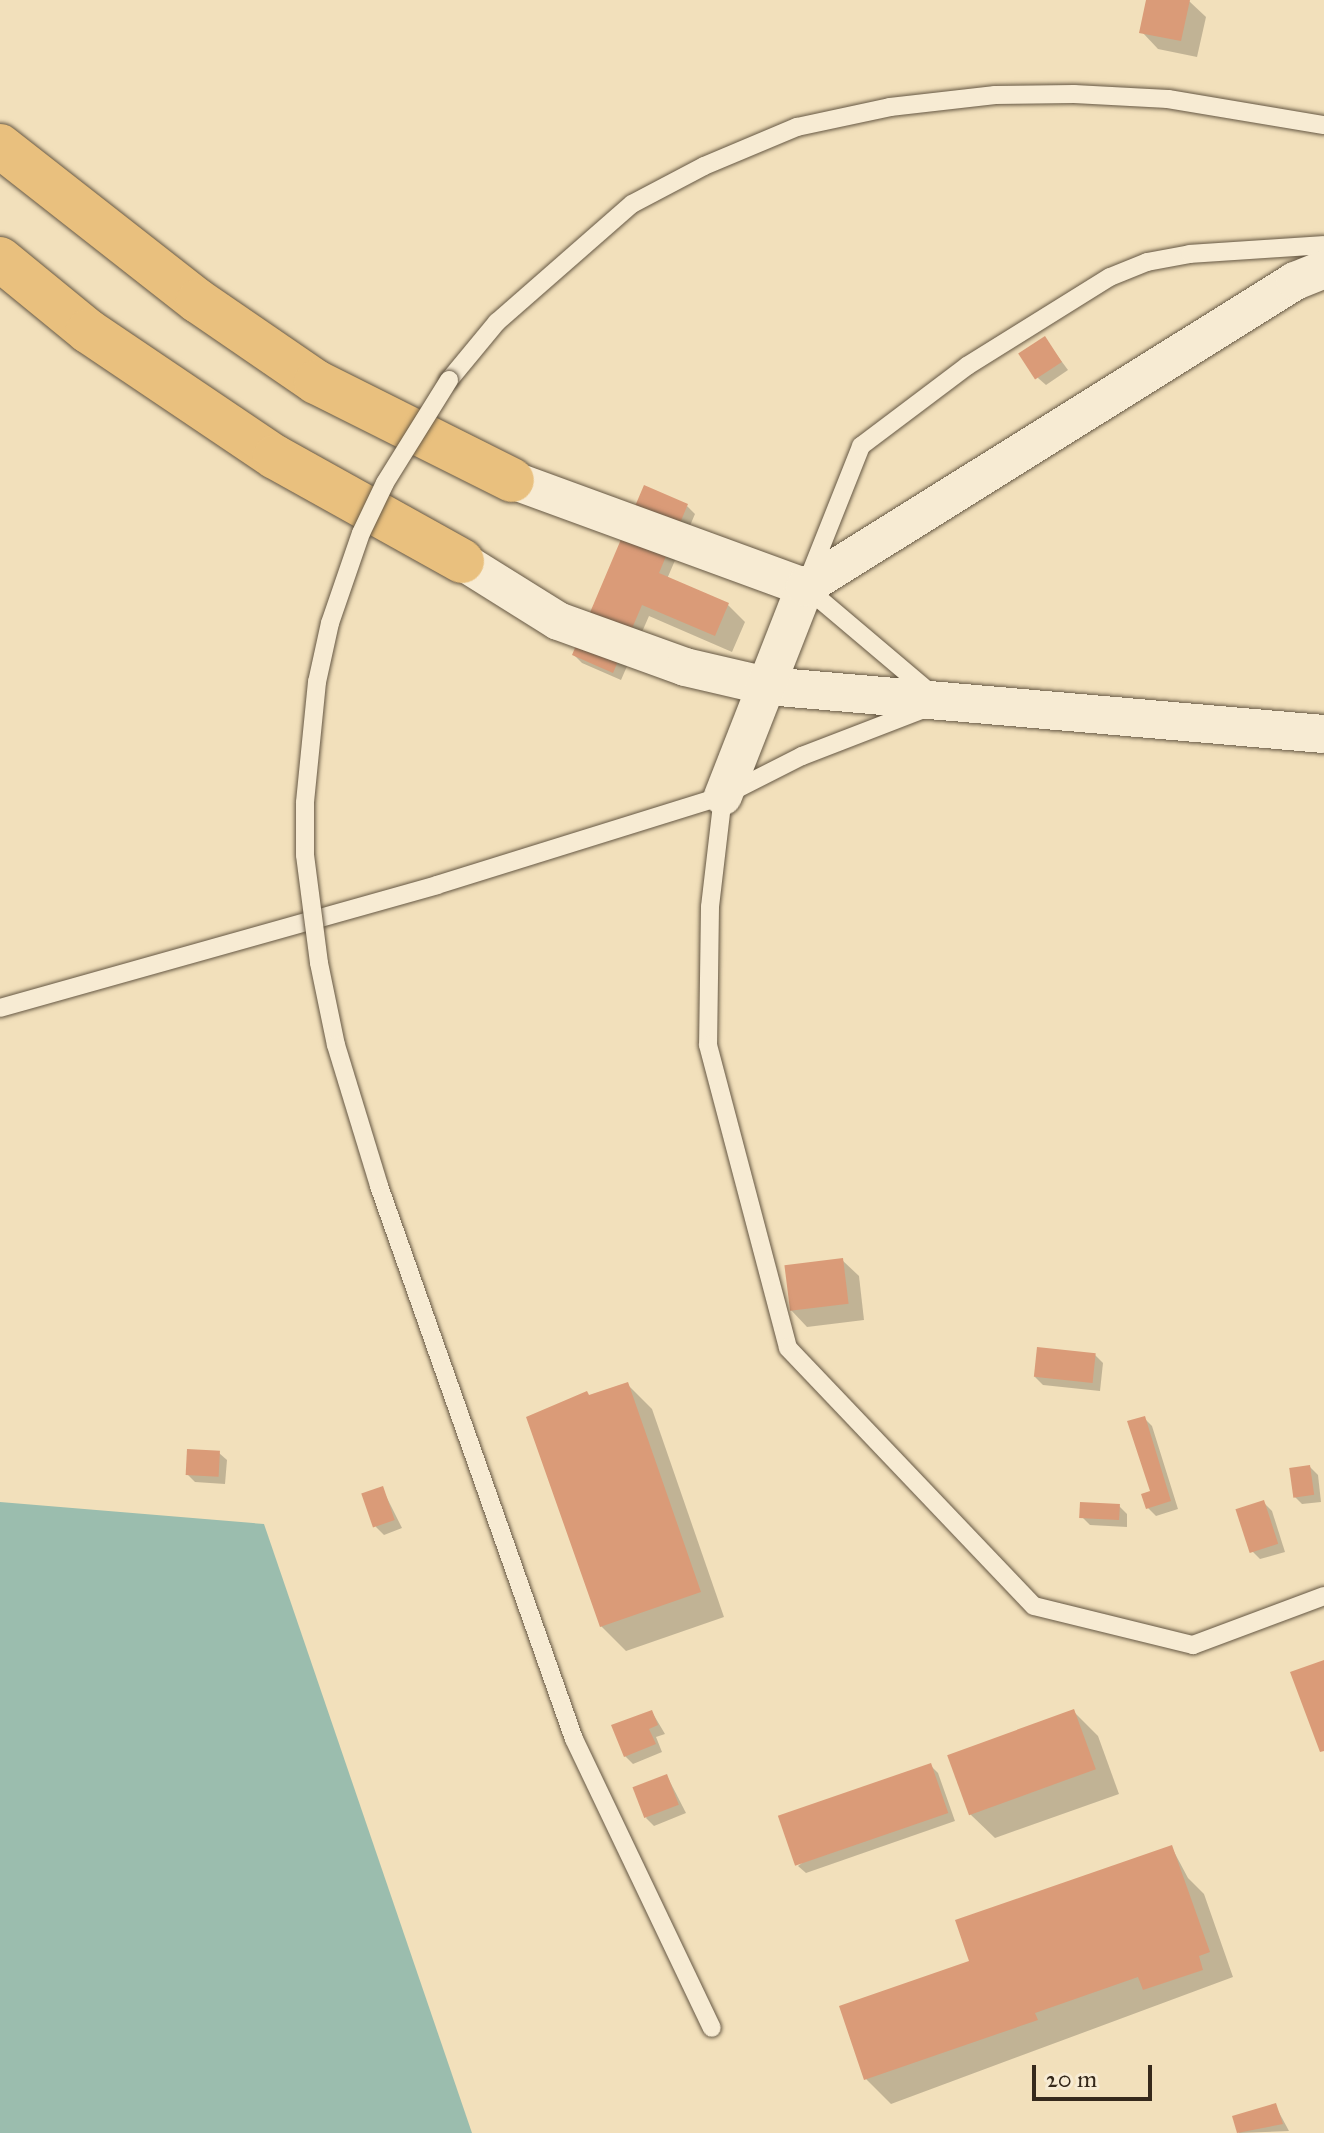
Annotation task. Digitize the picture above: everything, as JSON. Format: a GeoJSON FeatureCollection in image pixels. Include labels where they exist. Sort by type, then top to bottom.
{"type":"FeatureCollection","features":[{"type":"Feature","properties":{"kind":"highway"},"geometry":{"type":"LineString","coordinates":[[0,146],[198,301],[316,382],[512,480]]}},
{"type":"Feature","properties":{"kind":"highway"},"geometry":{"type":"LineString","coordinates":[[0,259],[88,331]]}},
{"type":"Feature","properties":{"kind":"highway"},"geometry":{"type":"LineString","coordinates":[[0,277],[88,331],[275,457],[462,561]]}},
{"type":"Feature","properties":{"kind":"street"},"geometry":{"type":"LineString","coordinates":[[723,796],[805,587],[1295,281],[1324,269]]}},
{"type":"Feature","properties":{"kind":"street"},"geometry":{"type":"LineString","coordinates":[[512,480],[805,587]]}},
{"type":"Feature","properties":{"kind":"street"},"geometry":{"type":"LineString","coordinates":[[462,561],[558,621],[685,667],[767,686],[1324,734]]}},
{"type":"Feature","properties":{"kind":"lane"},"geometry":{"type":"LineString","coordinates":[[712,2028],[574,1739],[379,1186],[336,1045],[319,963],[305,829],[308,738],[330,623],[361,533],[449,380],[508,312],[632,204],[704,166],[797,127],[920,104],[1074,94],[1168,99],[1324,125]]}},
{"type":"Feature","properties":{"kind":"lane"},"geometry":{"type":"LineString","coordinates":[[0,1008],[362,907],[723,796],[802,756],[942,702],[805,587],[861,446],[967,366],[1058,308],[1147,262],[1324,245]]}},
{"type":"Feature","properties":{"kind":"lane"},"geometry":{"type":"LineString","coordinates":[[723,796],[710,907],[708,1045],[788,1348],[1034,1606],[1193,1645],[1324,1596]]}},
{"type":"Feature","properties":{"kind":"shaded area"},"geometry":{"type":"Polygon","coordinates":[[[0,1502],[264,1524],[472,2133],[0,2133],[0,1502]]]}},
{"type":"Feature","properties":{"kind":"building"},"geometry":{"type":"Polygon","coordinates":[[[1146,0],[1190,0],[1181,41],[1139,33],[1146,0]]]}},
{"type":"Feature","properties":{"kind":"building"},"geometry":{"type":"Polygon","coordinates":[[[1045,336],[1062,362],[1035,379],[1018,353],[1045,336]]]}},
{"type":"Feature","properties":{"kind":"building"},"geometry":{"type":"Polygon","coordinates":[[[644,485],[688,504],[659,573],[729,603],[715,636],[642,605],[613,673],[572,655],[644,485]]]}},
{"type":"Feature","properties":{"kind":"building"},"geometry":{"type":"Polygon","coordinates":[[[843,1258],[849,1304],[790,1311],[784,1265],[843,1258]]]}},
{"type":"Feature","properties":{"kind":"building"},"geometry":{"type":"Polygon","coordinates":[[[1037,1347],[1096,1353],[1093,1383],[1034,1377],[1037,1347]]]}},
{"type":"Feature","properties":{"kind":"building"},"geometry":{"type":"Polygon","coordinates":[[[628,1382],[701,1592],[600,1627],[526,1417],[587,1391],[589,1395],[628,1382]]]}},
{"type":"Feature","properties":{"kind":"building"},"geometry":{"type":"Polygon","coordinates":[[[1145,1416],[1171,1501],[1146,1509],[1141,1494],[1150,1491],[1127,1421],[1145,1416]]]}},
{"type":"Feature","properties":{"kind":"building"},"geometry":{"type":"Polygon","coordinates":[[[187,1449],[220,1451],[219,1477],[186,1475],[187,1449]]]}},
{"type":"Feature","properties":{"kind":"building"},"geometry":{"type":"Polygon","coordinates":[[[1310,1465],[1314,1495],[1293,1498],[1289,1468],[1310,1465]]]}},
{"type":"Feature","properties":{"kind":"building"},"geometry":{"type":"Polygon","coordinates":[[[383,1486],[395,1520],[373,1528],[361,1493],[383,1486]]]}},
{"type":"Feature","properties":{"kind":"building"},"geometry":{"type":"Polygon","coordinates":[[[1264,1500],[1278,1544],[1250,1553],[1235,1509],[1264,1500]]]}},
{"type":"Feature","properties":{"kind":"building"},"geometry":{"type":"Polygon","coordinates":[[[1080,1502],[1120,1504],[1119,1520],[1079,1518],[1080,1502]]]}},
{"type":"Feature","properties":{"kind":"building"},"geometry":{"type":"Polygon","coordinates":[[[1324,1660],[1324,1751],[1320,1752],[1290,1672],[1324,1660]]]}},
{"type":"Feature","properties":{"kind":"building"},"geometry":{"type":"Polygon","coordinates":[[[1074,1709],[1096,1769],[969,1815],[947,1755],[1074,1709]]]}},
{"type":"Feature","properties":{"kind":"building"},"geometry":{"type":"Polygon","coordinates":[[[652,1710],[658,1725],[649,1729],[656,1744],[624,1757],[611,1725],[652,1710]]]}},
{"type":"Feature","properties":{"kind":"building"},"geometry":{"type":"Polygon","coordinates":[[[931,1763],[948,1813],[795,1866],[778,1816],[931,1763]]]}},
{"type":"Feature","properties":{"kind":"building"},"geometry":{"type":"Polygon","coordinates":[[[667,1774],[679,1805],[644,1818],[632,1787],[667,1774]]]}},
{"type":"Feature","properties":{"kind":"building"},"geometry":{"type":"Polygon","coordinates":[[[1172,1845],[1210,1952],[1199,1956],[1203,1970],[1143,1990],[1138,1977],[1035,2013],[1038,2020],[864,2080],[839,2006],[969,1961],[955,1920],[1172,1845]]]}},
{"type":"Feature","properties":{"kind":"building"},"geometry":{"type":"Polygon","coordinates":[[[1276,2103],[1283,2124],[1237,2133],[1232,2116],[1276,2103]]]}}]}
